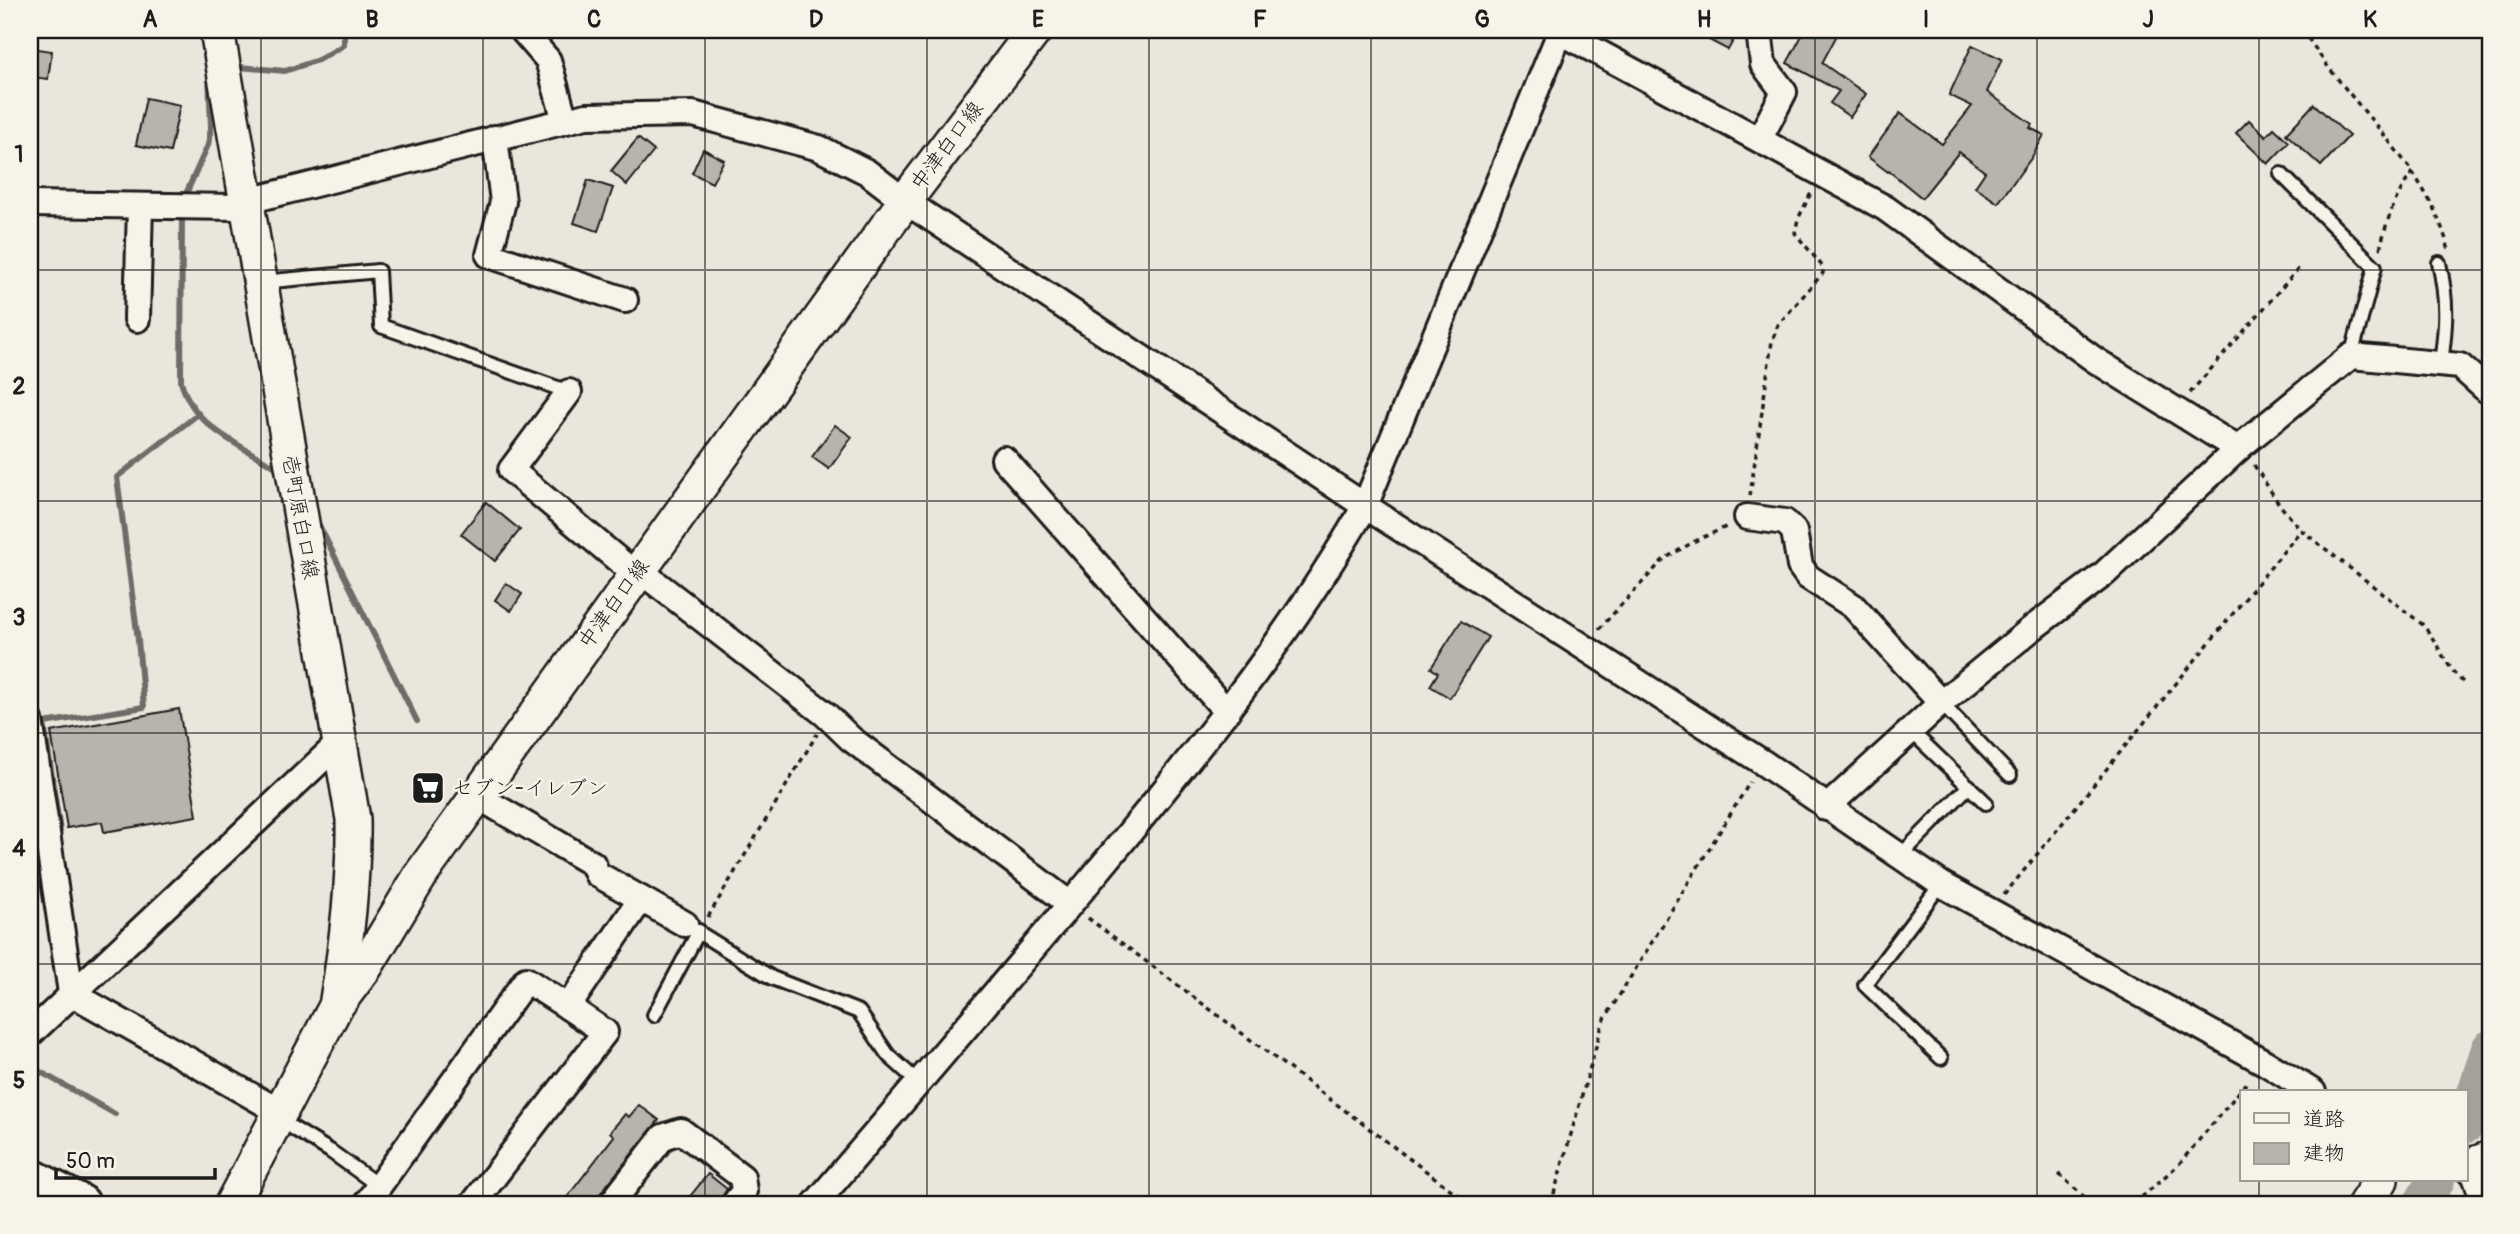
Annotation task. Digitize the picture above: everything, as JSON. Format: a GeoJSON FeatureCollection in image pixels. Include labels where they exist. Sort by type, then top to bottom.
{"type":"FeatureCollection","features":[{"type":"Feature","properties":{"kind":"main road","name":"壱町原白口線"},"geometry":{"type":"LineString","coordinates":[[217,30],[353,819],[354,853],[350,909],[336,1006]]}},
{"type":"Feature","properties":{"kind":"main road","name":"中津白口線"},"geometry":{"type":"LineString","coordinates":[[232,1204],[336,1006],[366,966],[422,873],[1029,32]]}},
{"type":"Feature","properties":{"kind":"main road"},"geometry":{"type":"LineString","coordinates":[[350,909],[390,926]]}},
{"type":"Feature","properties":{"kind":"main road"},"geometry":{"type":"LineString","coordinates":[[30,1178],[80,1204]]}},
{"type":"Feature","properties":{"kind":"main road"},"geometry":{"type":"LineString","coordinates":[[2365,1204],[2380,1182]]}},
{"type":"Feature","properties":{"kind":"street"},"geometry":{"type":"LineString","coordinates":[[522,30],[548,60],[565,121]]}},
{"type":"Feature","properties":{"kind":"street"},"geometry":{"type":"LineString","coordinates":[[815,1204],[1070,904],[1227,712],[1334,561],[1365,506],[1559,30],[1885,208],[2047,327],[2175,410],[2240,447]]}},
{"type":"Feature","properties":{"kind":"street"},"geometry":{"type":"LineString","coordinates":[[1759,30],[1763,64],[1784,92],[1760,138]]}},
{"type":"Feature","properties":{"kind":"street"},"geometry":{"type":"LineString","coordinates":[[30,204],[237,207],[247,201],[586,116],[693,114],[819,148],[867,172],[905,201],[1365,506],[1762,762],[1941,884],[1992,910],[2310,1090]]}},
{"type":"Feature","properties":{"kind":"street"},"geometry":{"type":"LineString","coordinates":[[495,138],[503,202],[489,255],[625,300]]}},
{"type":"Feature","properties":{"kind":"street"},"geometry":{"type":"LineString","coordinates":[[137,319],[140,206]]}},
{"type":"Feature","properties":{"kind":"street"},"geometry":{"type":"LineString","coordinates":[[1826,808],[1941,703],[2104,574],[2240,447],[2351,356],[2460,366],[2490,393]]}},
{"type":"Feature","properties":{"kind":"street"},"geometry":{"type":"LineString","coordinates":[[569,392],[511,470],[637,572],[1070,904]]}},
{"type":"Feature","properties":{"kind":"street"},"geometry":{"type":"LineString","coordinates":[[1004,459],[1227,712]]}},
{"type":"Feature","properties":{"kind":"street"},"geometry":{"type":"LineString","coordinates":[[1747,517],[1785,522],[1794,531],[1800,566],[1808,577],[1853,606],[1941,703]]}},
{"type":"Feature","properties":{"kind":"street"},"geometry":{"type":"LineString","coordinates":[[30,720],[71,993]]}},
{"type":"Feature","properties":{"kind":"street"},"geometry":{"type":"LineString","coordinates":[[30,1034],[339,744]]}},
{"type":"Feature","properties":{"kind":"street"},"geometry":{"type":"LineString","coordinates":[[477,796],[593,864],[597,874],[692,927]]}},
{"type":"Feature","properties":{"kind":"street"},"geometry":{"type":"LineString","coordinates":[[568,1007],[641,899]]}},
{"type":"Feature","properties":{"kind":"street"},"geometry":{"type":"LineString","coordinates":[[373,1195],[526,980],[605,1032],[473,1204]]}},
{"type":"Feature","properties":{"kind":"street"},"geometry":{"type":"LineString","coordinates":[[71,993],[278,1115]]}},
{"type":"Feature","properties":{"kind":"street"},"geometry":{"type":"LineString","coordinates":[[611,1204],[663,1137],[681,1131],[741,1177],[744,1191],[734,1204]]}},
{"type":"Feature","properties":{"kind":"street"},"geometry":{"type":"LineString","coordinates":[[2476,1163],[2485,1204]]}},
{"type":"Feature","properties":{"kind":"lane"},"geometry":{"type":"LineString","coordinates":[[2281,174],[2375,267],[2351,356]]}},
{"type":"Feature","properties":{"kind":"lane"},"geometry":{"type":"LineString","coordinates":[[2439,263],[2446,292],[2447,323],[2441,364]]}},
{"type":"Feature","properties":{"kind":"lane"},"geometry":{"type":"LineString","coordinates":[[261,282],[378,271],[382,326],[569,392]]}},
{"type":"Feature","properties":{"kind":"lane"},"geometry":{"type":"LineString","coordinates":[[1941,703],[2010,775]]}},
{"type":"Feature","properties":{"kind":"lane"},"geometry":{"type":"LineString","coordinates":[[1910,730],[1986,803]]}},
{"type":"Feature","properties":{"kind":"lane"},"geometry":{"type":"LineString","coordinates":[[1899,857],[1969,786]]}},
{"type":"Feature","properties":{"kind":"lane"},"geometry":{"type":"LineString","coordinates":[[1941,884],[1865,985],[1941,1058]]}},
{"type":"Feature","properties":{"kind":"lane"},"geometry":{"type":"LineString","coordinates":[[654,1014],[692,927],[772,978],[859,1012],[888,1055],[918,1082]]}},
{"type":"Feature","properties":{"kind":"lane"},"geometry":{"type":"LineString","coordinates":[[278,1115],[330,1151],[373,1195]]}},
{"type":"Feature","properties":{"kind":"path"},"geometry":{"type":"LineString","coordinates":[[2302,30],[2333,74],[2382,130],[2413,172],[2444,229],[2449,252]]}},
{"type":"Feature","properties":{"kind":"path"},"geometry":{"type":"LineString","coordinates":[[2375,267],[2389,211],[2398,192],[2413,172]]}},
{"type":"Feature","properties":{"kind":"path"},"geometry":{"type":"LineString","coordinates":[[1582,647],[1664,559],[1747,517],[1772,341],[1777,324],[1823,274],[1823,267],[1796,233],[1798,219],[1822,173]]}},
{"type":"Feature","properties":{"kind":"path"},"geometry":{"type":"LineString","coordinates":[[2175,410],[2299,268]]}},
{"type":"Feature","properties":{"kind":"path"},"geometry":{"type":"LineString","coordinates":[[2240,447],[2279,505],[2301,530],[2422,624],[2434,637],[2454,674],[2463,682]]}},
{"type":"Feature","properties":{"kind":"path"},"geometry":{"type":"LineString","coordinates":[[1992,910],[2301,530]]}},
{"type":"Feature","properties":{"kind":"path"},"geometry":{"type":"LineString","coordinates":[[692,927],[827,716]]}},
{"type":"Feature","properties":{"kind":"path"},"geometry":{"type":"LineString","coordinates":[[1551,1204],[1603,1022],[1762,762]]}},
{"type":"Feature","properties":{"kind":"path"},"geometry":{"type":"LineString","coordinates":[[1070,904],[1470,1204]]}},
{"type":"Feature","properties":{"kind":"path"},"geometry":{"type":"LineString","coordinates":[[2241,1090],[2264,1062]]}},
{"type":"Feature","properties":{"kind":"path"},"geometry":{"type":"LineString","coordinates":[[2134,1204],[2179,1164],[2240,1091]]}},
{"type":"Feature","properties":{"kind":"path"},"geometry":{"type":"LineString","coordinates":[[2059,1174],[2092,1204]]}},
{"type":"Feature","properties":{"kind":"building"},"geometry":{"type":"Polygon","coordinates":[[[1690,30],[1739,30],[1728,50],[1690,30]]]}},
{"type":"Feature","properties":{"kind":"building"},"geometry":{"type":"Polygon","coordinates":[[[1805,30],[1828,30],[1837,35],[1822,63],[1866,94],[1850,117],[1830,103],[1839,91],[1787,63],[1805,30]]]}},
{"type":"Feature","properties":{"kind":"building"},"geometry":{"type":"Polygon","coordinates":[[[1972,45],[2002,59],[1987,92],[2032,124],[2030,128],[2044,135],[2032,157],[1998,203],[1975,187],[1985,172],[1959,152],[1922,198],[1868,157],[1900,113],[1942,144],[1972,106],[1949,95],[1972,45]]]}},
{"type":"Feature","properties":{"kind":"building"},"geometry":{"type":"Polygon","coordinates":[[[30,48],[52,51],[48,79],[30,77],[30,48]]]}},
{"type":"Feature","properties":{"kind":"building"},"geometry":{"type":"Polygon","coordinates":[[[146,98],[180,105],[170,152],[136,145],[146,98]]]}},
{"type":"Feature","properties":{"kind":"building"},"geometry":{"type":"Polygon","coordinates":[[[2314,104],[2349,136],[2321,166],[2286,134],[2314,104]]]}},
{"type":"Feature","properties":{"kind":"building"},"geometry":{"type":"Polygon","coordinates":[[[2249,120],[2266,136],[2274,128],[2289,142],[2268,164],[2236,133],[2249,120]]]}},
{"type":"Feature","properties":{"kind":"building"},"geometry":{"type":"Polygon","coordinates":[[[638,138],[654,151],[627,185],[611,171],[638,138]]]}},
{"type":"Feature","properties":{"kind":"building"},"geometry":{"type":"Polygon","coordinates":[[[703,149],[724,160],[712,183],[692,173],[703,149]]]}},
{"type":"Feature","properties":{"kind":"building"},"geometry":{"type":"Polygon","coordinates":[[[588,180],[613,188],[598,231],[574,223],[588,180]]]}},
{"type":"Feature","properties":{"kind":"building"},"geometry":{"type":"Polygon","coordinates":[[[835,425],[852,437],[829,469],[812,457],[835,425]]]}},
{"type":"Feature","properties":{"kind":"building"},"geometry":{"type":"Polygon","coordinates":[[[486,502],[520,530],[495,561],[461,534],[486,502]]]}},
{"type":"Feature","properties":{"kind":"building"},"geometry":{"type":"Polygon","coordinates":[[[506,583],[522,594],[511,611],[495,600],[506,583]]]}},
{"type":"Feature","properties":{"kind":"building"},"geometry":{"type":"Polygon","coordinates":[[[1461,621],[1488,637],[1450,698],[1430,686],[1438,673],[1431,668],[1461,621]]]}},
{"type":"Feature","properties":{"kind":"building"},"geometry":{"type":"Polygon","coordinates":[[[179,709],[197,816],[104,832],[102,822],[67,828],[51,732],[179,709]]]}},
{"type":"Feature","properties":{"kind":"building"},"geometry":{"type":"Polygon","coordinates":[[[639,1105],[659,1120],[594,1204],[562,1204],[614,1136],[610,1132],[625,1114],[629,1117],[639,1105]]]}},
{"type":"Feature","properties":{"kind":"building"},"geometry":{"type":"Polygon","coordinates":[[[708,1174],[727,1189],[719,1203],[684,1204],[708,1174]]]}},
{"type":"Feature","properties":{"kind":"waterway"},"geometry":{"type":"LineString","coordinates":[[239,67],[285,71],[318,60],[344,45],[344,30]]}},
{"type":"Feature","properties":{"kind":"waterway"},"geometry":{"type":"LineString","coordinates":[[185,196],[208,145],[211,128],[209,74]]}},
{"type":"Feature","properties":{"kind":"waterway"},"geometry":{"type":"LineString","coordinates":[[182,215],[181,381],[195,410],[218,432],[274,466]]}},
{"type":"Feature","properties":{"kind":"waterway"},"geometry":{"type":"LineString","coordinates":[[60,831],[44,723],[144,707],[117,477],[197,415]]}},
{"type":"Feature","properties":{"kind":"waterway"},"geometry":{"type":"LineString","coordinates":[[318,523],[417,721]]}},
{"type":"Feature","properties":{"kind":"waterway"},"geometry":{"type":"LineString","coordinates":[[30,865],[39,854]]}},
{"type":"Feature","properties":{"kind":"waterway"},"geometry":{"type":"LineString","coordinates":[[2468,1118],[2490,1049]]}},
{"type":"Feature","properties":{"kind":"waterway"},"geometry":{"type":"LineString","coordinates":[[30,1066],[115,1114]]}},
{"type":"Feature","properties":{"kind":"waterway"},"geometry":{"type":"LineString","coordinates":[[2422,1204],[2435,1182]]}},
{"type":"Feature","properties":{"kind":"place","name":"セブン-イレブン"},"geometry":{"type":"Point","coordinates":[428,788]}}]}
